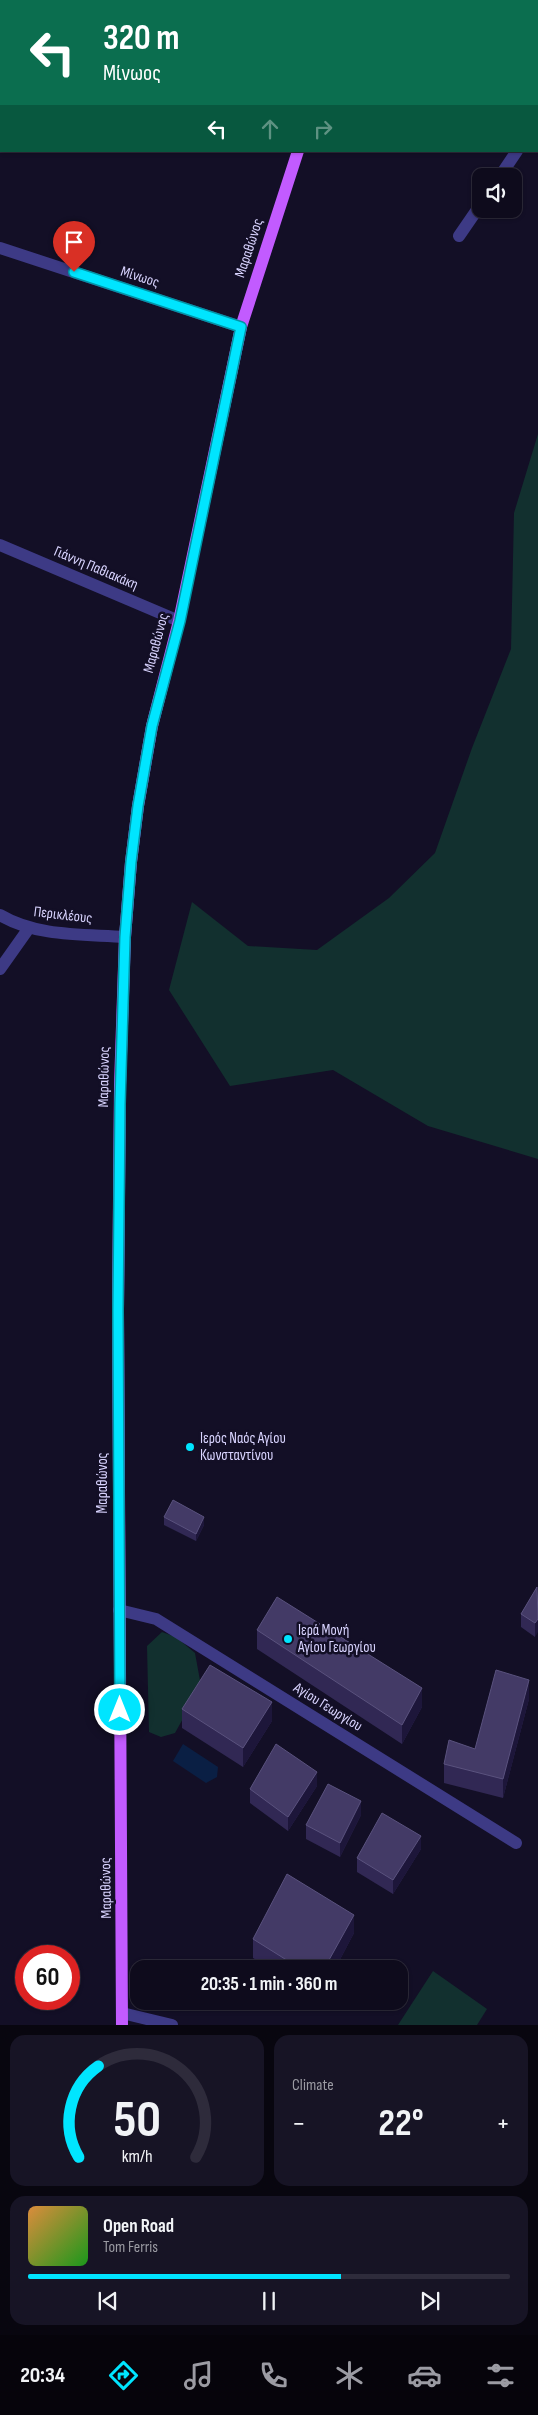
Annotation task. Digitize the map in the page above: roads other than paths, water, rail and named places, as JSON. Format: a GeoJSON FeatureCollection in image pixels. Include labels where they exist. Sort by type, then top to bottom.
{"type":"FeatureCollection","features":[{"type":"Feature","properties":{"kind":"main road","name":"Μαραθώνος"},"geometry":{"type":"LineString","coordinates":[[122,2019],[118,1311],[120,1104],[125,937],[132,853],[145,762],[162,680],[180,621],[241,327],[298,152]]}},
{"type":"Feature","properties":{"kind":"street"},"geometry":{"type":"LineString","coordinates":[[505,168],[516,152]]}},
{"type":"Feature","properties":{"kind":"street"},"geometry":{"type":"LineString","coordinates":[[460,236],[472,218]]}},
{"type":"Feature","properties":{"kind":"street","name":"Μίνωος"},"geometry":{"type":"LineString","coordinates":[[0,248],[241,327]]}},
{"type":"Feature","properties":{"kind":"street","name":"Γιάννη Παθιακάκη"},"geometry":{"type":"LineString","coordinates":[[0,545],[180,621]]}},
{"type":"Feature","properties":{"kind":"street","name":"Περικλέους"},"geometry":{"type":"LineString","coordinates":[[0,915],[29,928],[125,937]]}},
{"type":"Feature","properties":{"kind":"street"},"geometry":{"type":"LineString","coordinates":[[0,969],[29,928]]}},
{"type":"Feature","properties":{"kind":"street","name":"Αγίου Γεωργίου"},"geometry":{"type":"LineString","coordinates":[[119,1610],[156,1619],[516,1843]]}},
{"type":"Feature","properties":{"kind":"street"},"geometry":{"type":"LineString","coordinates":[[122,2019],[172,2025]]}},
{"type":"Feature","properties":{"kind":"water"},"geometry":{"type":"Polygon","coordinates":[[[183,1744],[218,1767],[217,1777],[206,1783],[173,1761],[183,1744]]]}},
{"type":"Feature","properties":{"kind":"place","name":"Ιερός Ναός Αγίου Κωνσταντίνου"},"geometry":{"type":"Point","coordinates":[190,1447]}},
{"type":"Feature","properties":{"kind":"place","name":"Ιερά Μονή Αγίου Γεωργίου"},"geometry":{"type":"Point","coordinates":[288,1639]}}]}
